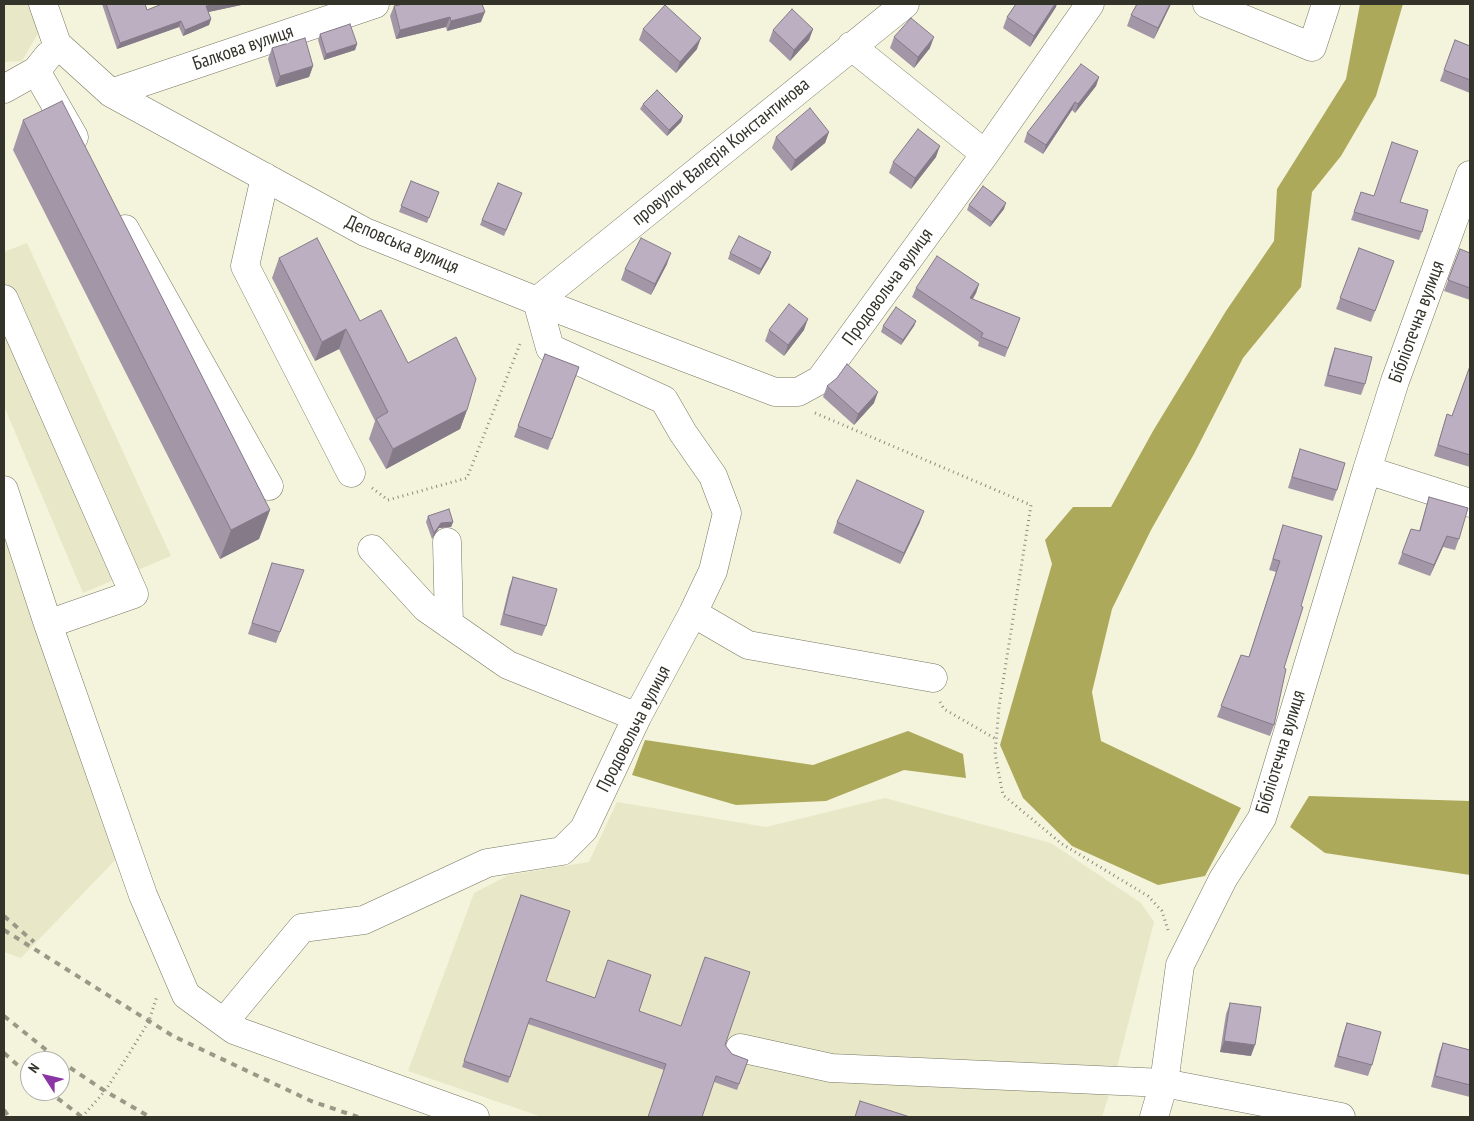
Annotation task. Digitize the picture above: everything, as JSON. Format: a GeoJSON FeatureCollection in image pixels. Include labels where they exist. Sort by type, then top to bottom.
{"type":"FeatureCollection","features":[{"type":"Feature","properties":{"kind":"street","name":"Деповська вулиця"},"geometry":{"type":"LineString","coordinates":[[43,4],[57,44],[111,93],[365,232],[537,301],[775,392]]}},
{"type":"Feature","properties":{"kind":"street","name":"Балкова вулиця"},"geometry":{"type":"LineString","coordinates":[[111,93],[375,4]]}},
{"type":"Feature","properties":{"kind":"street","name":"провулок Валерія Константинова"},"geometry":{"type":"LineString","coordinates":[[537,301],[905,4]]}},
{"type":"Feature","properties":{"kind":"street","name":"Продовольча вулиця"},"geometry":{"type":"LineString","coordinates":[[775,392],[798,392],[820,380],[985,154],[1090,4]]}},
{"type":"Feature","properties":{"kind":"street"},"geometry":{"type":"LineString","coordinates":[[1207,4],[1312,47],[1326,4]]}},
{"type":"Feature","properties":{"kind":"street"},"geometry":{"type":"LineString","coordinates":[[4,89],[36,71],[57,44]]}},
{"type":"Feature","properties":{"kind":"street"},"geometry":{"type":"LineString","coordinates":[[851,46],[985,154]]}},
{"type":"Feature","properties":{"kind":"street"},"geometry":{"type":"LineString","coordinates":[[36,71],[85,157]]}},
{"type":"Feature","properties":{"kind":"street","name":"Бібліотечна вулиця"},"geometry":{"type":"LineString","coordinates":[[1154,1117],[1164,1083],[1180,964],[1223,879],[1262,818],[1395,381],[1470,175]]}},
{"type":"Feature","properties":{"kind":"street"},"geometry":{"type":"LineString","coordinates":[[265,178],[245,266],[351,473]]}},
{"type":"Feature","properties":{"kind":"street"},"geometry":{"type":"LineString","coordinates":[[114,209],[269,486]]}},
{"type":"Feature","properties":{"kind":"street"},"geometry":{"type":"LineString","coordinates":[[4,299],[134,594],[48,624]]}},
{"type":"Feature","properties":{"kind":"street","name":"Продовольча вулиця"},"geometry":{"type":"LineString","coordinates":[[224,1022],[302,928],[364,920],[487,863],[562,851],[584,829],[637,718],[694,613],[712,570],[726,513],[713,476],[683,433],[664,400],[550,348],[537,301]]}},
{"type":"Feature","properties":{"kind":"street"},"geometry":{"type":"LineString","coordinates":[[1368,470],[1470,503]]}},
{"type":"Feature","properties":{"kind":"street"},"geometry":{"type":"LineString","coordinates":[[4,490],[48,624],[143,895],[186,995],[234,1030],[475,1117]]}},
{"type":"Feature","properties":{"kind":"street"},"geometry":{"type":"LineString","coordinates":[[447,542],[449,624]]}},
{"type":"Feature","properties":{"kind":"street"},"geometry":{"type":"LineString","coordinates":[[372,549],[426,608],[508,665],[637,718]]}},
{"type":"Feature","properties":{"kind":"street"},"geometry":{"type":"LineString","coordinates":[[694,613],[748,645],[933,678]]}},
{"type":"Feature","properties":{"kind":"street"},"geometry":{"type":"LineString","coordinates":[[740,1048],[831,1068],[1164,1083],[1341,1117]]}},
{"type":"Feature","properties":{"kind":"path"},"geometry":{"type":"LineString","coordinates":[[351,473],[388,500],[467,478],[522,338]]}},
{"type":"Feature","properties":{"kind":"path"},"geometry":{"type":"LineString","coordinates":[[813,412],[1031,505],[999,707],[995,754],[1003,795],[1062,844],[1148,896],[1162,911],[1180,964]]}},
{"type":"Feature","properties":{"kind":"path"},"geometry":{"type":"LineString","coordinates":[[933,678],[936,694],[944,710],[996,739]]}},
{"type":"Feature","properties":{"kind":"path"},"geometry":{"type":"LineString","coordinates":[[82,1117],[105,1091],[149,1021],[170,957]]}},
{"type":"Feature","properties":{"kind":"shaded area"},"geometry":{"type":"Polygon","coordinates":[[[4,4],[34,4],[41,28],[22,61],[4,62],[4,4]]]}},
{"type":"Feature","properties":{"kind":"shaded area"},"geometry":{"type":"Polygon","coordinates":[[[1360,4],[1403,4],[1376,96],[1341,156],[1312,192],[1301,287],[1243,358],[1194,454],[1151,530],[1112,609],[1092,692],[1101,741],[1241,808],[1205,876],[1158,885],[1072,846],[1023,798],[1000,745],[1052,564],[1045,540],[1073,507],[1111,507],[1153,431],[1226,311],[1274,241],[1277,189],[1346,79],[1360,4]]]}},
{"type":"Feature","properties":{"kind":"shaded area"},"geometry":{"type":"Polygon","coordinates":[[[27,243],[171,556],[83,593],[4,406],[4,252],[27,243]]]}},
{"type":"Feature","properties":{"kind":"shaded area"},"geometry":{"type":"Polygon","coordinates":[[[4,527],[122,853],[21,958],[4,952],[4,527]]]}},
{"type":"Feature","properties":{"kind":"shaded area"},"geometry":{"type":"Polygon","coordinates":[[[908,731],[963,754],[966,778],[904,770],[826,801],[736,805],[632,775],[645,740],[813,765],[908,731]]]}},
{"type":"Feature","properties":{"kind":"shaded area"},"geometry":{"type":"Polygon","coordinates":[[[1309,796],[1470,801],[1470,875],[1325,853],[1290,827],[1309,796]]]}},
{"type":"Feature","properties":{"kind":"shaded area"},"geometry":{"type":"Polygon","coordinates":[[[885,798],[1051,843],[1141,903],[1154,922],[1114,1079],[1102,1117],[542,1117],[408,1071],[474,893],[509,875],[589,862],[617,802],[766,827],[885,798]]]}},
{"type":"Feature","properties":{"kind":"building"},"geometry":{"type":"Polygon","coordinates":[[[106,4],[145,4],[147,10],[162,4],[219,4],[206,6],[211,19],[185,30],[181,21],[120,43],[106,4]]]}},
{"type":"Feature","properties":{"kind":"building"},"geometry":{"type":"Polygon","coordinates":[[[404,4],[482,4],[485,12],[451,21],[450,17],[400,30],[394,6],[404,4]]]}},
{"type":"Feature","properties":{"kind":"building"},"geometry":{"type":"Polygon","coordinates":[[[1016,4],[1055,4],[1034,36],[1007,17],[1016,4]]]}},
{"type":"Feature","properties":{"kind":"building"},"geometry":{"type":"Polygon","coordinates":[[[1137,4],[1170,4],[1158,28],[1131,15],[1137,4]]]}},
{"type":"Feature","properties":{"kind":"building"},"geometry":{"type":"Polygon","coordinates":[[[665,5],[701,38],[680,62],[643,29],[665,5]]]}},
{"type":"Feature","properties":{"kind":"building"},"geometry":{"type":"Polygon","coordinates":[[[792,9],[813,29],[794,50],[773,30],[792,9]]]}},
{"type":"Feature","properties":{"kind":"building"},"geometry":{"type":"Polygon","coordinates":[[[911,18],[934,37],[918,57],[894,37],[911,18]]]}},
{"type":"Feature","properties":{"kind":"building"},"geometry":{"type":"Polygon","coordinates":[[[350,24],[357,44],[326,54],[320,34],[350,24]]]}},
{"type":"Feature","properties":{"kind":"building"},"geometry":{"type":"Polygon","coordinates":[[[305,38],[313,66],[280,76],[272,48],[305,38]]]}},
{"type":"Feature","properties":{"kind":"building"},"geometry":{"type":"Polygon","coordinates":[[[1455,40],[1470,46],[1470,80],[1444,70],[1455,40]]]}},
{"type":"Feature","properties":{"kind":"building"},"geometry":{"type":"Polygon","coordinates":[[[1081,64],[1099,77],[1078,104],[1075,102],[1046,145],[1027,133],[1081,64]]]}},
{"type":"Feature","properties":{"kind":"building"},"geometry":{"type":"Polygon","coordinates":[[[657,90],[683,116],[669,130],[643,104],[657,90]]]}},
{"type":"Feature","properties":{"kind":"building"},"geometry":{"type":"Polygon","coordinates":[[[62,101],[270,510],[231,530],[23,120],[62,101]]]}},
{"type":"Feature","properties":{"kind":"building"},"geometry":{"type":"Polygon","coordinates":[[[810,108],[829,132],[795,160],[776,137],[810,108]]]}},
{"type":"Feature","properties":{"kind":"building"},"geometry":{"type":"Polygon","coordinates":[[[918,129],[940,146],[915,178],[893,162],[918,129]]]}},
{"type":"Feature","properties":{"kind":"building"},"geometry":{"type":"Polygon","coordinates":[[[1392,142],[1418,151],[1400,202],[1428,210],[1422,232],[1354,212],[1361,192],[1374,196],[1392,142]]]}},
{"type":"Feature","properties":{"kind":"building"},"geometry":{"type":"Polygon","coordinates":[[[411,181],[439,192],[429,218],[401,206],[411,181]]]}},
{"type":"Feature","properties":{"kind":"building"},"geometry":{"type":"Polygon","coordinates":[[[498,183],[522,193],[506,230],[482,220],[498,183]]]}},
{"type":"Feature","properties":{"kind":"building"},"geometry":{"type":"Polygon","coordinates":[[[983,186],[1006,203],[992,222],[969,205],[983,186]]]}},
{"type":"Feature","properties":{"kind":"building"},"geometry":{"type":"Polygon","coordinates":[[[739,236],[771,252],[761,269],[730,253],[739,236]]]}},
{"type":"Feature","properties":{"kind":"building"},"geometry":{"type":"Polygon","coordinates":[[[317,238],[360,321],[381,310],[408,363],[456,337],[476,379],[467,410],[393,449],[376,419],[388,412],[346,329],[322,342],[279,258],[317,238]]]}},
{"type":"Feature","properties":{"kind":"building"},"geometry":{"type":"Polygon","coordinates":[[[641,238],[671,253],[655,284],[625,269],[641,238]]]}},
{"type":"Feature","properties":{"kind":"building"},"geometry":{"type":"Polygon","coordinates":[[[1359,248],[1394,261],[1375,311],[1340,298],[1359,248]]]}},
{"type":"Feature","properties":{"kind":"building"},"geometry":{"type":"Polygon","coordinates":[[[1460,249],[1470,253],[1470,288],[1448,280],[1460,249]]]}},
{"type":"Feature","properties":{"kind":"building"},"geometry":{"type":"Polygon","coordinates":[[[937,256],[979,284],[970,298],[1020,318],[1008,348],[981,337],[983,333],[916,288],[937,256]]]}},
{"type":"Feature","properties":{"kind":"building"},"geometry":{"type":"Polygon","coordinates":[[[789,304],[808,319],[788,345],[769,330],[789,304]]]}},
{"type":"Feature","properties":{"kind":"building"},"geometry":{"type":"Polygon","coordinates":[[[896,307],[916,321],[903,340],[883,326],[896,307]]]}},
{"type":"Feature","properties":{"kind":"building"},"geometry":{"type":"Polygon","coordinates":[[[1335,348],[1372,357],[1365,384],[1328,375],[1335,348]]]}},
{"type":"Feature","properties":{"kind":"building"},"geometry":{"type":"Polygon","coordinates":[[[545,354],[579,367],[552,439],[518,426],[545,354]]]}},
{"type":"Feature","properties":{"kind":"building"},"geometry":{"type":"Polygon","coordinates":[[[847,364],[878,392],[858,414],[827,386],[837,378],[847,364]]]}},
{"type":"Feature","properties":{"kind":"building"},"geometry":{"type":"Polygon","coordinates":[[[1470,366],[1470,455],[1438,445],[1447,414],[1452,416],[1470,366]]]}},
{"type":"Feature","properties":{"kind":"building"},"geometry":{"type":"Polygon","coordinates":[[[1300,449],[1345,463],[1337,490],[1292,477],[1300,449]]]}},
{"type":"Feature","properties":{"kind":"building"},"geometry":{"type":"Polygon","coordinates":[[[857,480],[924,511],[904,553],[837,522],[857,480]]]}},
{"type":"Feature","properties":{"kind":"building"},"geometry":{"type":"Polygon","coordinates":[[[1429,497],[1468,508],[1459,539],[1447,536],[1434,565],[1402,553],[1411,529],[1420,531],[1429,497]]]}},
{"type":"Feature","properties":{"kind":"building"},"geometry":{"type":"Polygon","coordinates":[[[449,509],[453,522],[441,523],[434,533],[428,516],[449,509]]]}},
{"type":"Feature","properties":{"kind":"building"},"geometry":{"type":"Polygon","coordinates":[[[1283,525],[1322,536],[1284,668],[1286,669],[1274,725],[1221,706],[1241,655],[1249,657],[1280,561],[1273,559],[1283,525]]]}},
{"type":"Feature","properties":{"kind":"building"},"geometry":{"type":"Polygon","coordinates":[[[272,563],[304,570],[280,632],[252,623],[272,563]]]}},
{"type":"Feature","properties":{"kind":"building"},"geometry":{"type":"Polygon","coordinates":[[[513,577],[557,589],[546,626],[504,614],[513,577]]]}},
{"type":"Feature","properties":{"kind":"building"},"geometry":{"type":"Polygon","coordinates":[[[521,895],[570,911],[546,981],[595,998],[608,960],[651,975],[639,1011],[681,1026],[705,957],[750,972],[725,1045],[732,1054],[748,1060],[739,1084],[716,1076],[702,1117],[648,1117],[666,1064],[530,1018],[510,1077],[464,1061],[521,895]]]}},
{"type":"Feature","properties":{"kind":"building"},"geometry":{"type":"Polygon","coordinates":[[[1230,1003],[1261,1007],[1255,1045],[1224,1041],[1230,1003]]]}},
{"type":"Feature","properties":{"kind":"building"},"geometry":{"type":"Polygon","coordinates":[[[1347,1023],[1381,1032],[1372,1065],[1338,1056],[1347,1023]]]}},
{"type":"Feature","properties":{"kind":"building"},"geometry":{"type":"Polygon","coordinates":[[[1443,1043],[1470,1050],[1470,1085],[1435,1076],[1443,1043]]]}},
{"type":"Feature","properties":{"kind":"building"},"geometry":{"type":"Polygon","coordinates":[[[860,1101],[910,1117],[855,1117],[860,1101]]]}},
{"type":"Feature","properties":{"kind":"railway"},"geometry":{"type":"LineString","coordinates":[[4,916],[34,942]]}},
{"type":"Feature","properties":{"kind":"railway"},"geometry":{"type":"LineString","coordinates":[[4,930],[173,1036],[311,1101],[358,1117]]}},
{"type":"Feature","properties":{"kind":"railway"},"geometry":{"type":"LineString","coordinates":[[4,1016],[48,1051]]}},
{"type":"Feature","properties":{"kind":"railway"},"geometry":{"type":"LineString","coordinates":[[4,1053],[20,1067]]}},
{"type":"Feature","properties":{"kind":"railway"},"geometry":{"type":"LineString","coordinates":[[70,1068],[150,1117]]}},
{"type":"Feature","properties":{"kind":"railway"},"geometry":{"type":"LineString","coordinates":[[61,1101],[82,1117]]}},
{"type":"Feature","properties":{"kind":"railway"},"geometry":{"type":"LineString","coordinates":[[4,1110],[9,1117]]}}]}
